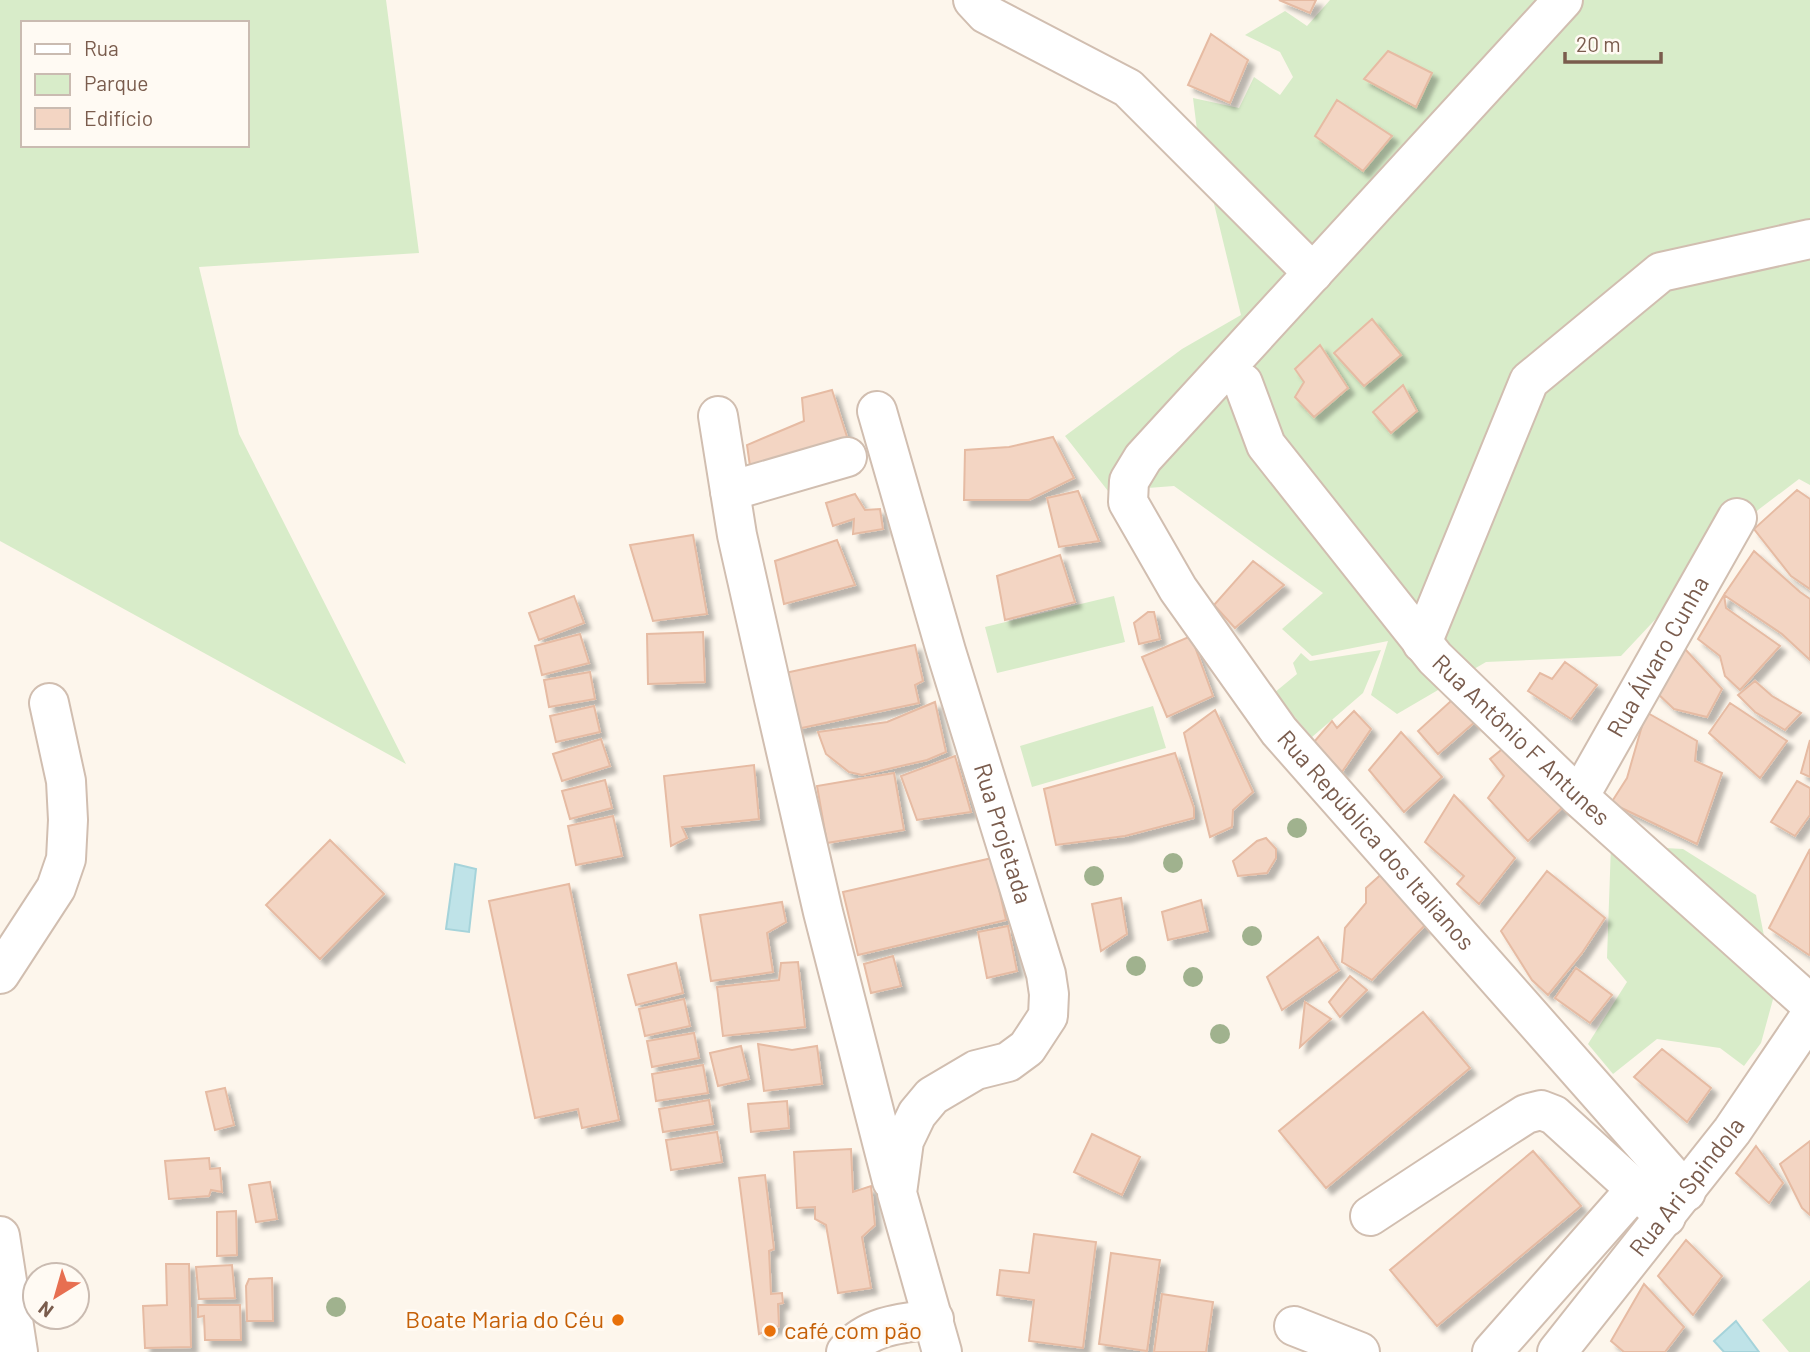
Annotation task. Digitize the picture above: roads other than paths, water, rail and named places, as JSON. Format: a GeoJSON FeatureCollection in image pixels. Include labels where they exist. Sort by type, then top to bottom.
{"type":"FeatureCollection","features":[{"type":"Feature","properties":{"kind":"street"},"geometry":{"type":"LineString","coordinates":[[973,0],[986,14],[1128,88],[1313,273]]}},
{"type":"Feature","properties":{"kind":"street","name":"Rua República dos Italianos"},"geometry":{"type":"LineString","coordinates":[[1563,0],[1143,458],[1129,481],[1128,502],[1178,589],[1279,730],[1676,1204]]}},
{"type":"Feature","properties":{"kind":"street"},"geometry":{"type":"LineString","coordinates":[[1422,643],[1529,381],[1661,272],[1810,239]]}},
{"type":"Feature","properties":{"kind":"street","name":"Rua Antônio F Antunes"},"geometry":{"type":"LineString","coordinates":[[1243,383],[1266,445],[1434,658],[1579,797],[1810,1004]]}},
{"type":"Feature","properties":{"kind":"street","name":"Rua Projetada"},"geometry":{"type":"LineString","coordinates":[[877,411],[946,651],[1046,974],[1049,994],[1048,1016],[1027,1048],[1008,1062],[976,1070],[932,1096],[917,1114],[904,1141],[897,1193]]}},
{"type":"Feature","properties":{"kind":"street","name":"Rua Projetada"},"geometry":{"type":"LineString","coordinates":[[718,416],[737,535],[823,912],[889,1171],[938,1335]]}},
{"type":"Feature","properties":{"kind":"street"},"geometry":{"type":"LineString","coordinates":[[730,491],[846,457]]}},
{"type":"Feature","properties":{"kind":"street","name":"Rua Álvaro Cunha"},"geometry":{"type":"LineString","coordinates":[[1579,797],[1737,517]]}},
{"type":"Feature","properties":{"kind":"street"},"geometry":{"type":"LineString","coordinates":[[0,974],[56,888],[66,859],[66,781],[49,703]]}},
{"type":"Feature","properties":{"kind":"street","name":"Rua Ari Spindola"},"geometry":{"type":"LineString","coordinates":[[1557,1352],[1732,1131],[1810,1016]]}},
{"type":"Feature","properties":{"kind":"street"},"geometry":{"type":"LineString","coordinates":[[1370,1216],[1504,1128],[1527,1114],[1541,1110],[1554,1115],[1635,1190],[1676,1204]]}},
{"type":"Feature","properties":{"kind":"street"},"geometry":{"type":"LineString","coordinates":[[1492,1352],[1635,1190]]}},
{"type":"Feature","properties":{"kind":"street"},"geometry":{"type":"LineString","coordinates":[[0,1236],[17,1351]]}},
{"type":"Feature","properties":{"kind":"street"},"geometry":{"type":"LineString","coordinates":[[846,1352],[853,1344],[887,1324],[938,1335]]}},
{"type":"Feature","properties":{"kind":"street"},"geometry":{"type":"LineString","coordinates":[[1294,1326],[1360,1352]]}},
{"type":"Feature","properties":{"kind":"water"},"geometry":{"type":"Polygon","coordinates":[[[455,864],[476,869],[469,932],[446,929],[455,864]]]}},
{"type":"Feature","properties":{"kind":"water"},"geometry":{"type":"Polygon","coordinates":[[[1736,1321],[1759,1352],[1724,1352],[1714,1341],[1736,1321]]]}},
{"type":"Feature","properties":{"kind":"place","name":"Boate Maria do Céu"},"geometry":{"type":"Point","coordinates":[618,1320]}},
{"type":"Feature","properties":{"kind":"place","name":"café com pão"},"geometry":{"type":"Point","coordinates":[770,1331]}}]}
